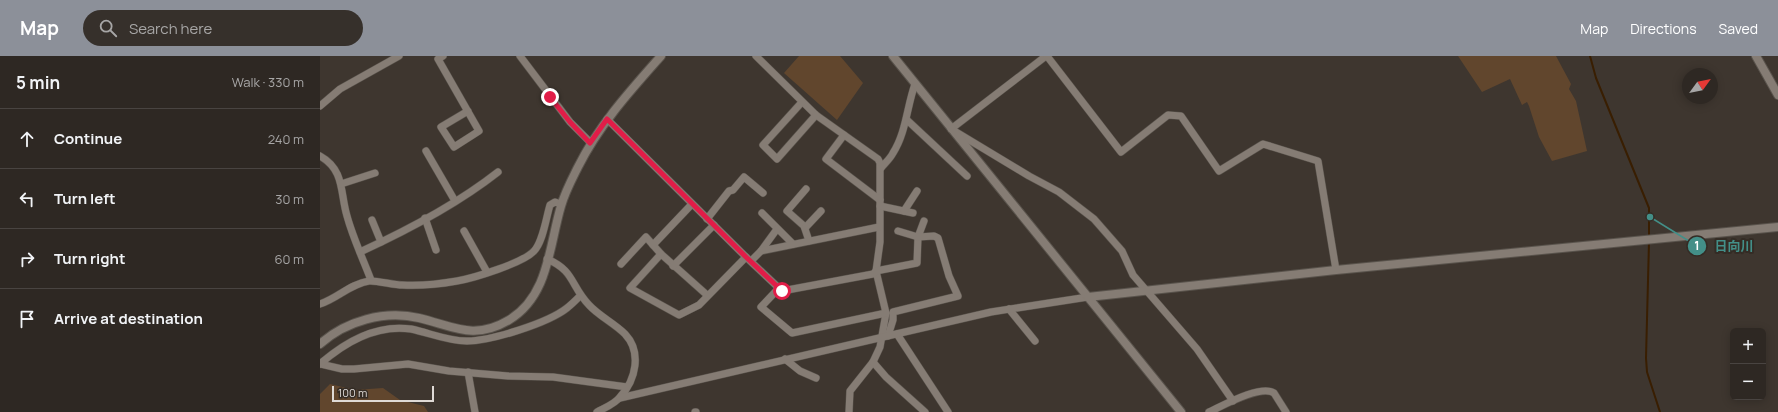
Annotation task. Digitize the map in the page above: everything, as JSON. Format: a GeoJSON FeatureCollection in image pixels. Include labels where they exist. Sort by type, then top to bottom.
{"type":"FeatureCollection","features":[{"type":"Feature","properties":{"kind":"street"},"geometry":{"type":"LineString","coordinates":[[320,106],[340,90],[399,56]]}},
{"type":"Feature","properties":{"kind":"street"},"geometry":{"type":"LineString","coordinates":[[443,56],[438,59],[468,111],[479,131],[454,148],[441,127],[468,111]]}},
{"type":"Feature","properties":{"kind":"street"},"geometry":{"type":"LineString","coordinates":[[520,56],[570,122],[590,143]]}},
{"type":"Feature","properties":{"kind":"street"},"geometry":{"type":"LineString","coordinates":[[320,344],[348,326],[368,318],[386,316],[418,317],[459,330],[478,330],[494,327],[516,315],[531,301],[542,280],[561,204],[590,143],[607,119],[661,56]]}},
{"type":"Feature","properties":{"kind":"street"},"geometry":{"type":"LineString","coordinates":[[756,56],[816,115],[878,159],[881,168],[880,227],[876,271],[886,313],[885,336]]}},
{"type":"Feature","properties":{"kind":"street"},"geometry":{"type":"LineString","coordinates":[[892,56],[1181,412]]}},
{"type":"Feature","properties":{"kind":"street"},"geometry":{"type":"LineString","coordinates":[[951,129],[1047,56],[1121,152],[1168,115],[1181,116],[1219,171],[1263,144],[1318,162],[1336,270]]}},
{"type":"Feature","properties":{"kind":"street"},"geometry":{"type":"LineString","coordinates":[[1756,56],[1778,95]]}},
{"type":"Feature","properties":{"kind":"street"},"geometry":{"type":"LineString","coordinates":[[881,168],[894,153],[907,120],[909,101],[914,84]]}},
{"type":"Feature","properties":{"kind":"street"},"geometry":{"type":"LineString","coordinates":[[802,102],[763,145],[777,158],[816,115]]}},
{"type":"Feature","properties":{"kind":"street"},"geometry":{"type":"LineString","coordinates":[[607,119],[707,219],[782,291],[873,274],[876,271],[917,263],[918,237],[924,221]]}},
{"type":"Feature","properties":{"kind":"street"},"geometry":{"type":"LineString","coordinates":[[907,120],[967,176]]}},
{"type":"Feature","properties":{"kind":"street"},"geometry":{"type":"LineString","coordinates":[[951,129],[1029,176],[1059,192],[1094,219],[1122,251],[1133,275],[1197,349],[1233,401]]}},
{"type":"Feature","properties":{"kind":"street"},"geometry":{"type":"LineString","coordinates":[[844,135],[826,159],[880,203],[912,213]]}},
{"type":"Feature","properties":{"kind":"street"},"geometry":{"type":"LineString","coordinates":[[426,151],[455,201]]}},
{"type":"Feature","properties":{"kind":"street"},"geometry":{"type":"LineString","coordinates":[[320,156],[329,161],[337,174],[341,184],[346,215],[371,280]]}},
{"type":"Feature","properties":{"kind":"street"},"geometry":{"type":"LineString","coordinates":[[360,252],[406,230],[455,201],[498,172]]}},
{"type":"Feature","properties":{"kind":"street"},"geometry":{"type":"LineString","coordinates":[[341,184],[375,173]]}},
{"type":"Feature","properties":{"kind":"street"},"geometry":{"type":"LineString","coordinates":[[707,219],[729,191],[733,190],[744,177],[763,193]]}},
{"type":"Feature","properties":{"kind":"street"},"geometry":{"type":"LineString","coordinates":[[806,189],[787,211],[805,228],[809,241]]}},
{"type":"Feature","properties":{"kind":"street"},"geometry":{"type":"LineString","coordinates":[[904,211],[917,191]]}},
{"type":"Feature","properties":{"kind":"street"},"geometry":{"type":"LineString","coordinates":[[320,304],[330,300],[354,284],[371,280],[380,283],[403,285],[457,281],[522,259],[534,251],[550,205],[555,202],[561,204]]}},
{"type":"Feature","properties":{"kind":"street"},"geometry":{"type":"LineString","coordinates":[[653,245],[692,204]]}},
{"type":"Feature","properties":{"kind":"street"},"geometry":{"type":"LineString","coordinates":[[805,228],[821,211]]}},
{"type":"Feature","properties":{"kind":"street"},"geometry":{"type":"LineString","coordinates":[[762,213],[793,244]]}},
{"type":"Feature","properties":{"kind":"street"},"geometry":{"type":"LineString","coordinates":[[425,218],[436,250]]}},
{"type":"Feature","properties":{"kind":"street"},"geometry":{"type":"LineString","coordinates":[[372,220],[381,242]]}},
{"type":"Feature","properties":{"kind":"street"},"geometry":{"type":"LineString","coordinates":[[674,266],[714,225]]}},
{"type":"Feature","properties":{"kind":"street"},"geometry":{"type":"LineString","coordinates":[[661,254],[630,288],[679,315],[698,305],[707,295],[748,259],[761,251],[880,227]]}},
{"type":"Feature","properties":{"kind":"street"},"geometry":{"type":"LineString","coordinates":[[597,412],[620,398],[885,336],[1009,309],[1146,290],[1778,227]]}},
{"type":"Feature","properties":{"kind":"street"},"geometry":{"type":"LineString","coordinates":[[761,251],[777,229]]}},
{"type":"Feature","properties":{"kind":"street"},"geometry":{"type":"LineString","coordinates":[[464,230],[487,272]]}},
{"type":"Feature","properties":{"kind":"street"},"geometry":{"type":"LineString","coordinates":[[849,412],[850,391],[873,362],[893,320],[893,312],[958,296],[949,276],[938,238],[934,236],[918,237],[898,231]]}},
{"type":"Feature","properties":{"kind":"street"},"geometry":{"type":"LineString","coordinates":[[621,264],[646,237],[661,254],[707,295]]}},
{"type":"Feature","properties":{"kind":"street"},"geometry":{"type":"LineString","coordinates":[[547,258],[560,264],[566,269],[580,296],[599,314],[625,334],[631,343],[635,353],[636,366],[627,387],[620,398]]}},
{"type":"Feature","properties":{"kind":"street"},"geometry":{"type":"LineString","coordinates":[[779,288],[761,307],[792,333],[886,313]]}},
{"type":"Feature","properties":{"kind":"street"},"geometry":{"type":"LineString","coordinates":[[320,364],[349,342],[375,332],[410,329],[441,338],[468,341],[508,334],[528,327],[567,308],[580,296]]}},
{"type":"Feature","properties":{"kind":"street"},"geometry":{"type":"LineString","coordinates":[[1009,309],[1035,341]]}},
{"type":"Feature","properties":{"kind":"street"},"geometry":{"type":"LineString","coordinates":[[897,334],[948,412]]}},
{"type":"Feature","properties":{"kind":"street"},"geometry":{"type":"LineString","coordinates":[[785,359],[800,371],[816,378]]}},
{"type":"Feature","properties":{"kind":"street"},"geometry":{"type":"LineString","coordinates":[[873,362],[886,377],[925,412]]}},
{"type":"Feature","properties":{"kind":"street"},"geometry":{"type":"LineString","coordinates":[[320,364],[342,369],[408,364],[468,372],[553,378],[627,387]]}},
{"type":"Feature","properties":{"kind":"street"},"geometry":{"type":"LineString","coordinates":[[468,372],[475,412]]}},
{"type":"Feature","properties":{"kind":"street"},"geometry":{"type":"LineString","coordinates":[[1209,412],[1233,401],[1263,391],[1271,391],[1286,412]]}},
{"type":"Feature","properties":{"kind":"shaded area"},"geometry":{"type":"Polygon","coordinates":[[[799,56],[840,56],[863,83],[837,120],[784,73],[799,56]]]}},
{"type":"Feature","properties":{"kind":"shaded area"},"geometry":{"type":"Polygon","coordinates":[[[1458,56],[1556,56],[1571,84],[1569,89],[1576,101],[1587,151],[1552,161],[1539,137],[1527,102],[1522,105],[1510,79],[1482,92],[1458,56]]]}},
{"type":"Feature","properties":{"kind":"shaded area"},"geometry":{"type":"Polygon","coordinates":[[[330,384],[355,390],[383,388],[400,400],[424,406],[428,412],[320,412],[320,394],[330,384]]]}},
{"type":"Feature","properties":{"kind":"waterway"},"geometry":{"type":"LineString","coordinates":[[1590,56],[1596,78],[1649,208],[1649,237]]}},
{"type":"Feature","properties":{"kind":"waterway"},"geometry":{"type":"LineString","coordinates":[[1649,242],[1646,358],[1647,372],[1660,412]]}},
{"type":"Feature","properties":{"kind":"place","name":"日向川"},"geometry":{"type":"Point","coordinates":[1650,217]}},
{"type":"Feature","properties":{"kind":"route"},"geometry":{"type":"LineString","coordinates":[[550,97],[570,122],[590,143],[607,119],[782,291]]}}]}
